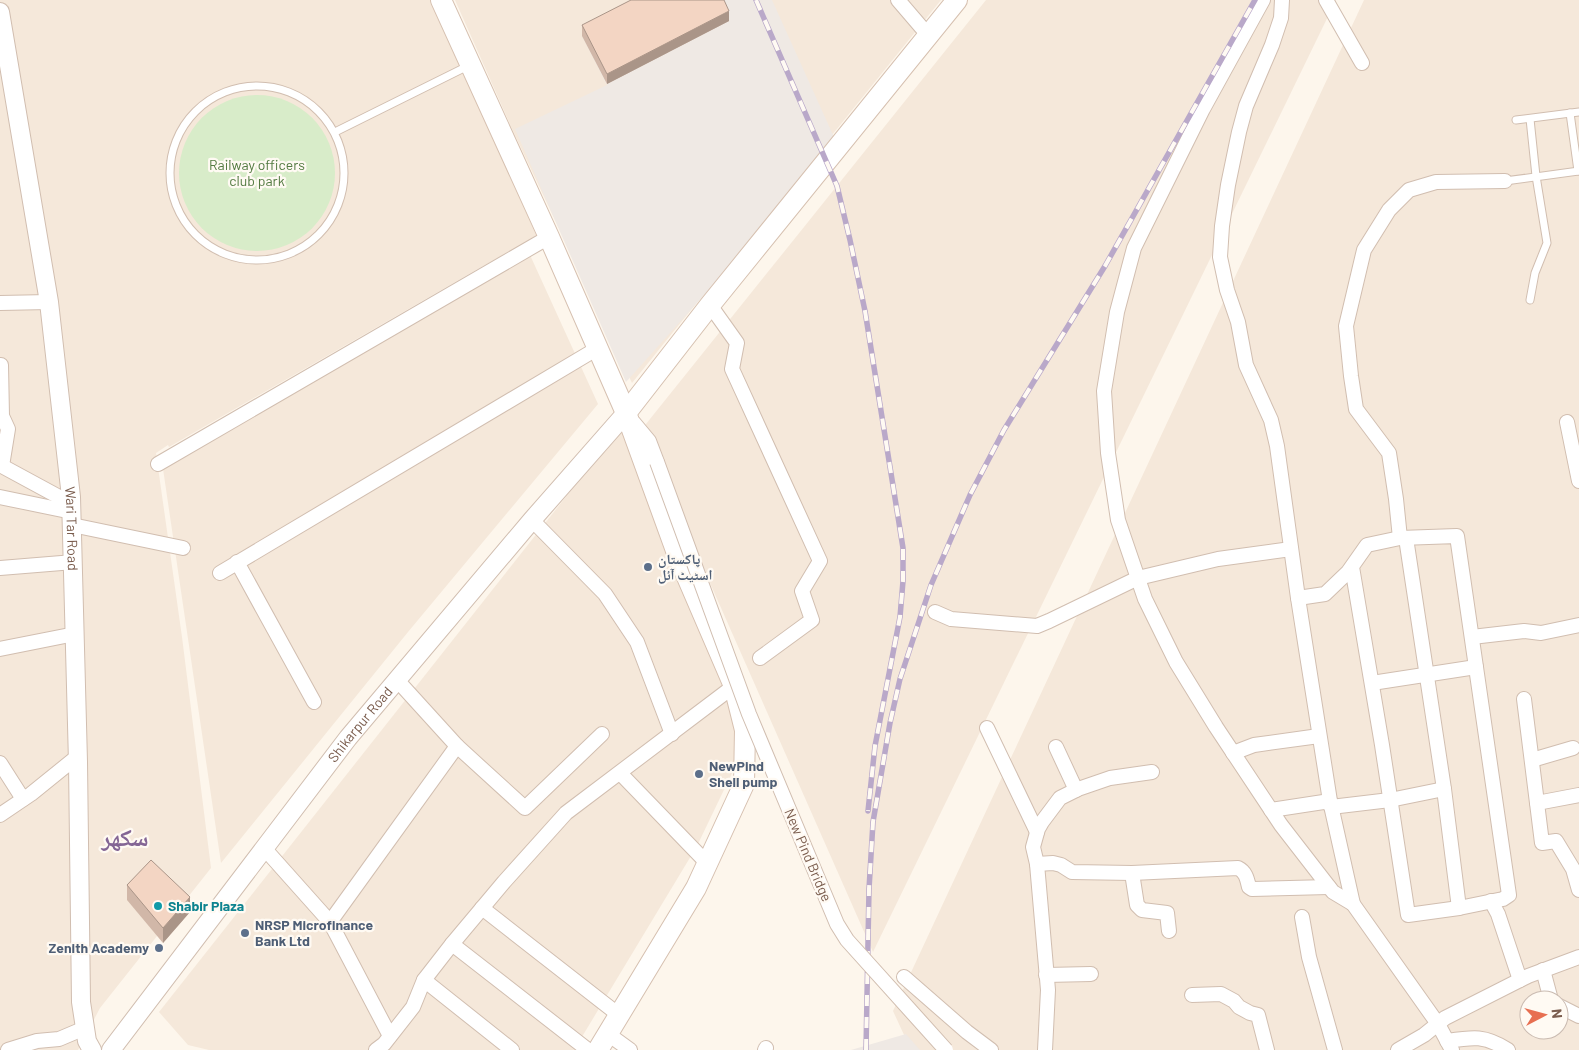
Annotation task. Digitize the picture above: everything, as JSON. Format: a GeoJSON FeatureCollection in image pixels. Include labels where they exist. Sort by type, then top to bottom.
{"type":"FeatureCollection","features":[{"type":"Feature","properties":{"kind":"main road"},"geometry":{"type":"LineString","coordinates":[[440,0],[549,237],[626,413],[678,556],[734,686],[744,730],[744,784],[696,888],[603,1042]]}},
{"type":"Feature","properties":{"kind":"main road"},"geometry":{"type":"LineString","coordinates":[[626,413],[710,304],[957,0]]}},
{"type":"Feature","properties":{"kind":"street"},"geometry":{"type":"LineString","coordinates":[[898,0],[928,35]]}},
{"type":"Feature","properties":{"kind":"street"},"geometry":{"type":"LineString","coordinates":[[1263,0],[1203,109],[1134,248],[1117,312],[1104,390],[1108,452],[1118,520],[1145,599],[1176,662],[1282,825],[1333,892],[1352,904],[1438,1024],[1450,1046],[1477,1037],[1508,1050]]}},
{"type":"Feature","properties":{"kind":"street"},"geometry":{"type":"LineString","coordinates":[[1282,0],[1281,18],[1272,45],[1246,106],[1239,132],[1228,185],[1220,257],[1227,290],[1238,322],[1246,365],[1271,420],[1277,446],[1330,804],[1352,904]]}},
{"type":"Feature","properties":{"kind":"street"},"geometry":{"type":"LineString","coordinates":[[1326,0],[1362,63]]}},
{"type":"Feature","properties":{"kind":"street","name":"Wari Tar Road"},"geometry":{"type":"LineString","coordinates":[[0,14],[49,302],[72,514],[78,756],[81,1002],[87,1041],[92,1050]]}},
{"type":"Feature","properties":{"kind":"street"},"geometry":{"type":"LineString","coordinates":[[1459,908],[1427,674],[1389,454],[1356,409],[1346,326],[1364,250],[1389,210],[1409,190],[1436,182],[1505,181]]}},
{"type":"Feature","properties":{"kind":"street"},"geometry":{"type":"LineString","coordinates":[[158,464],[549,237]]}},
{"type":"Feature","properties":{"kind":"street"},"geometry":{"type":"LineString","coordinates":[[0,303],[49,302]]}},
{"type":"Feature","properties":{"kind":"street"},"geometry":{"type":"LineString","coordinates":[[710,304],[737,343],[732,369],[820,561],[802,590],[812,620],[760,658]]}},
{"type":"Feature","properties":{"kind":"street"},"geometry":{"type":"LineString","coordinates":[[220,573],[598,348]]}},
{"type":"Feature","properties":{"kind":"street"},"geometry":{"type":"LineString","coordinates":[[1,365],[2,416],[8,429],[1,465],[72,514]]}},
{"type":"Feature","properties":{"kind":"street","name":"New Pind Bridge"},"geometry":{"type":"LineString","coordinates":[[626,413],[649,441],[749,714],[837,924],[847,940],[946,1050]]}},
{"type":"Feature","properties":{"kind":"street","name":"Shikarpur Road"},"geometry":{"type":"LineString","coordinates":[[114,1049],[348,738],[532,520],[626,413]]}},
{"type":"Feature","properties":{"kind":"street"},"geometry":{"type":"LineString","coordinates":[[1567,422],[1579,481]]}},
{"type":"Feature","properties":{"kind":"street"},"geometry":{"type":"LineString","coordinates":[[0,497],[72,514],[183,548]]}},
{"type":"Feature","properties":{"kind":"street"},"geometry":{"type":"LineString","coordinates":[[532,520],[605,594],[638,642],[672,734]]}},
{"type":"Feature","properties":{"kind":"street"},"geometry":{"type":"LineString","coordinates":[[1298,598],[1325,594],[1348,572],[1367,545],[1403,538],[1457,536],[1509,895],[1503,899],[1459,908],[1408,915],[1352,567]]}},
{"type":"Feature","properties":{"kind":"street"},"geometry":{"type":"LineString","coordinates":[[935,612],[951,619],[1037,626],[1138,578],[1218,559],[1291,549]]}},
{"type":"Feature","properties":{"kind":"street"},"geometry":{"type":"LineString","coordinates":[[0,568],[74,562]]}},
{"type":"Feature","properties":{"kind":"street"},"geometry":{"type":"LineString","coordinates":[[237,562],[314,702]]}},
{"type":"Feature","properties":{"kind":"street"},"geometry":{"type":"LineString","coordinates":[[1472,637],[1524,631],[1541,633],[1579,625]]}},
{"type":"Feature","properties":{"kind":"street"},"geometry":{"type":"LineString","coordinates":[[0,649],[75,634]]}},
{"type":"Feature","properties":{"kind":"street"},"geometry":{"type":"LineString","coordinates":[[1372,683],[1476,667]]}},
{"type":"Feature","properties":{"kind":"street"},"geometry":{"type":"LineString","coordinates":[[397,680],[456,746],[525,808],[602,734]]}},
{"type":"Feature","properties":{"kind":"street"},"geometry":{"type":"LineString","coordinates":[[376,1050],[384,1044],[412,1007],[424,980],[452,944],[566,813],[734,686]]}},
{"type":"Feature","properties":{"kind":"street"},"geometry":{"type":"LineString","coordinates":[[1524,699],[1542,843],[1556,841],[1573,869],[1579,890]]}},
{"type":"Feature","properties":{"kind":"street"},"geometry":{"type":"LineString","coordinates":[[987,728],[1037,832]]}},
{"type":"Feature","properties":{"kind":"street"},"geometry":{"type":"LineString","coordinates":[[1233,752],[1254,745],[1319,736]]}},
{"type":"Feature","properties":{"kind":"street"},"geometry":{"type":"LineString","coordinates":[[330,922],[456,746]]}},
{"type":"Feature","properties":{"kind":"street"},"geometry":{"type":"LineString","coordinates":[[1056,747],[1076,790]]}},
{"type":"Feature","properties":{"kind":"street"},"geometry":{"type":"LineString","coordinates":[[1532,760],[1573,748]]}},
{"type":"Feature","properties":{"kind":"street"},"geometry":{"type":"LineString","coordinates":[[0,815],[23,800],[78,756]]}},
{"type":"Feature","properties":{"kind":"street"},"geometry":{"type":"LineString","coordinates":[[0,763],[23,800]]}},
{"type":"Feature","properties":{"kind":"street"},"geometry":{"type":"LineString","coordinates":[[1045,1050],[1048,990],[1037,864],[1033,847],[1037,832],[1060,798],[1110,778],[1152,772]]}},
{"type":"Feature","properties":{"kind":"street"},"geometry":{"type":"LineString","coordinates":[[620,773],[707,863]]}},
{"type":"Feature","properties":{"kind":"street"},"geometry":{"type":"LineString","coordinates":[[1271,810],[1390,800],[1444,790]]}},
{"type":"Feature","properties":{"kind":"street"},"geometry":{"type":"LineString","coordinates":[[1537,803],[1579,795]]}},
{"type":"Feature","properties":{"kind":"street"},"geometry":{"type":"LineString","coordinates":[[264,848],[330,922],[390,1036]]}},
{"type":"Feature","properties":{"kind":"street"},"geometry":{"type":"LineString","coordinates":[[1037,864],[1053,863],[1061,865],[1072,872],[1132,873],[1238,868],[1242,870],[1249,887],[1252,889],[1329,887]]}},
{"type":"Feature","properties":{"kind":"street"},"geometry":{"type":"LineString","coordinates":[[1132,873],[1137,905],[1142,910],[1167,913],[1169,930]]}},
{"type":"Feature","properties":{"kind":"street"},"geometry":{"type":"LineString","coordinates":[[1491,901],[1498,914],[1520,980]]}},
{"type":"Feature","properties":{"kind":"street"},"geometry":{"type":"LineString","coordinates":[[482,908],[619,1015]]}},
{"type":"Feature","properties":{"kind":"street"},"geometry":{"type":"LineString","coordinates":[[1302,918],[1309,957],[1335,1050]]}},
{"type":"Feature","properties":{"kind":"street"},"geometry":{"type":"LineString","coordinates":[[452,944],[588,1050]]}},
{"type":"Feature","properties":{"kind":"street"},"geometry":{"type":"LineString","coordinates":[[1398,1050],[1424,1035],[1445,1018],[1520,980],[1579,957]]}},
{"type":"Feature","properties":{"kind":"street"},"geometry":{"type":"LineString","coordinates":[[1543,970],[1548,990]]}},
{"type":"Feature","properties":{"kind":"street"},"geometry":{"type":"LineString","coordinates":[[1046,975],[1091,974]]}},
{"type":"Feature","properties":{"kind":"street"},"geometry":{"type":"LineString","coordinates":[[904,977],[991,1050]]}},
{"type":"Feature","properties":{"kind":"street"},"geometry":{"type":"LineString","coordinates":[[424,980],[512,1050]]}},
{"type":"Feature","properties":{"kind":"street"},"geometry":{"type":"LineString","coordinates":[[1192,995],[1221,994],[1250,1013],[1258,1015],[1267,1050]]}},
{"type":"Feature","properties":{"kind":"street"},"geometry":{"type":"LineString","coordinates":[[8,1050],[37,1041],[59,1039],[85,1028]]}},
{"type":"Feature","properties":{"kind":"street"},"geometry":{"type":"LineString","coordinates":[[603,1042],[630,1050]]}},
{"type":"Feature","properties":{"kind":"lane"},"geometry":{"type":"LineString","coordinates":[[335,132],[470,65]]}},
{"type":"Feature","properties":{"kind":"lane"},"geometry":{"type":"LineString","coordinates":[[262,85],[291,91],[317,108],[335,132],[344,158],[344,186],[336,213],[320,236],[297,252],[270,260],[243,260],[216,251],[194,234],[178,212],[170,182],[172,152],[184,124],[205,102],[232,88],[262,85]]}},
{"type":"Feature","properties":{"kind":"lane"},"geometry":{"type":"LineString","coordinates":[[1516,120],[1579,112]]}},
{"type":"Feature","properties":{"kind":"lane"},"geometry":{"type":"LineString","coordinates":[[1505,181],[1578,171],[1570,113]]}},
{"type":"Feature","properties":{"kind":"lane"},"geometry":{"type":"LineString","coordinates":[[1530,119],[1536,176],[1547,243],[1535,273],[1530,300]]}},
{"type":"Feature","properties":{"kind":"shaded area"},"geometry":{"type":"Polygon","coordinates":[[[0,0],[435,0],[536,235],[526,243],[156,453],[182,637],[211,868],[100,1008],[78,1050],[0,1050],[0,0]]]}},
{"type":"Feature","properties":{"kind":"shaded area"},"geometry":{"type":"Polygon","coordinates":[[[455,0],[941,0],[632,383],[513,131],[455,0]]]}},
{"type":"Feature","properties":{"kind":"shaded area"},"geometry":{"type":"Polygon","coordinates":[[[642,0],[772,0],[838,146],[626,382],[515,129],[607,85],[582,36],[642,0]]]}},
{"type":"Feature","properties":{"kind":"shaded area"},"geometry":{"type":"Polygon","coordinates":[[[986,0],[1336,0],[873,952],[642,429],[986,0]]]}},
{"type":"Feature","properties":{"kind":"shaded area"},"geometry":{"type":"Polygon","coordinates":[[[1364,0],[1579,0],[1579,1050],[911,1050],[893,1011],[1364,0]]]}},
{"type":"Feature","properties":{"kind":"shaded area"},"geometry":{"type":"Polygon","coordinates":[[[530,255],[598,404],[408,632],[221,863],[162,462],[530,255]]]}},
{"type":"Feature","properties":{"kind":"shaded area"},"geometry":{"type":"Polygon","coordinates":[[[621,427],[736,718],[733,771],[697,846],[574,1050],[209,1050],[188,1045],[159,1012],[621,427]]]}},
{"type":"Feature","properties":{"kind":"shaded area"},"geometry":{"type":"Polygon","coordinates":[[[906,1034],[920,1050],[851,1050],[906,1034]]]}},
{"type":"Feature","properties":{"kind":"green space","name":"Railway officers club park"},"geometry":{"type":"Polygon","coordinates":[[[257,95],[287,101],[312,118],[329,143],[335,173],[329,203],[312,228],[287,245],[257,251],[227,245],[202,228],[185,203],[179,173],[185,143],[202,118],[227,101],[257,95]]]}},
{"type":"Feature","properties":{"kind":"building"},"geometry":{"type":"Polygon","coordinates":[[[631,0],[724,0],[729,11],[607,74],[582,25],[631,0]]]}},
{"type":"Feature","properties":{"kind":"building"},"geometry":{"type":"Polygon","coordinates":[[[151,860],[190,897],[163,928],[127,885],[151,860]]]}},
{"type":"Feature","properties":{"kind":"railway"},"geometry":{"type":"LineString","coordinates":[[756,0],[837,186],[865,311],[903,548],[900,617],[875,746],[868,811]]}},
{"type":"Feature","properties":{"kind":"railway"},"geometry":{"type":"LineString","coordinates":[[866,1050],[869,889],[873,822],[890,723],[900,679],[931,585],[970,495],[1004,430],[1105,266],[1255,0]]}},
{"type":"Feature","properties":{"kind":"place","name":"پاکستان اسٹیٹ آئل"},"geometry":{"type":"Point","coordinates":[648,567]}},
{"type":"Feature","properties":{"kind":"place","name":"NewPind Shell pump"},"geometry":{"type":"Point","coordinates":[699,774]}},
{"type":"Feature","properties":{"kind":"place","name":"Shabir Plaza"},"geometry":{"type":"Point","coordinates":[158,906]}},
{"type":"Feature","properties":{"kind":"place","name":"NRSP Microfinance Bank Ltd"},"geometry":{"type":"Point","coordinates":[245,933]}},
{"type":"Feature","properties":{"kind":"place","name":"Zenith Academy"},"geometry":{"type":"Point","coordinates":[159,948]}},
{"type":"Feature","properties":{"kind":"district","name":"سکھر"},"geometry":{"type":"Point","coordinates":[125,838]}}]}
